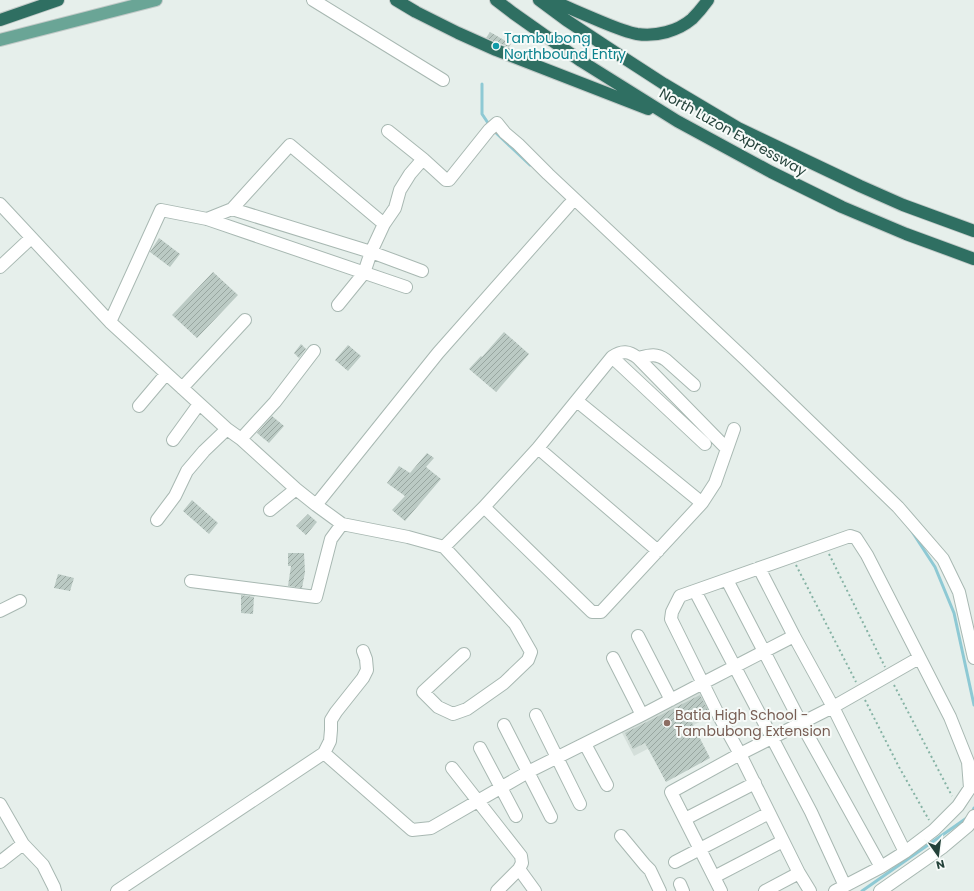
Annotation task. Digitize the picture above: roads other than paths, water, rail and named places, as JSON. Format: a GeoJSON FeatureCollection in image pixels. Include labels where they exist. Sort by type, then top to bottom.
{"type":"FeatureCollection","features":[{"type":"Feature","properties":{"kind":"highway"},"geometry":{"type":"LineString","coordinates":[[0,20],[58,0]]}},
{"type":"Feature","properties":{"kind":"highway"},"geometry":{"type":"LineString","coordinates":[[396,0],[416,12],[496,50],[677,121]]}},
{"type":"Feature","properties":{"kind":"highway","name":"North Luzon Expressway"},"geometry":{"type":"LineString","coordinates":[[496,0],[513,14],[581,61],[677,121],[771,172],[842,207],[906,234],[974,259]]}},
{"type":"Feature","properties":{"kind":"highway","name":"North Luzon Expressway"},"geometry":{"type":"LineString","coordinates":[[539,0],[566,20],[664,84],[738,128],[903,206],[974,231]]}},
{"type":"Feature","properties":{"kind":"highway"},"geometry":{"type":"LineString","coordinates":[[552,0],[574,11],[627,31],[638,34],[652,35],[663,33],[684,25],[701,10],[708,0]]}},
{"type":"Feature","properties":{"kind":"main road"},"geometry":{"type":"LineString","coordinates":[[0,40],[156,0]]}},
{"type":"Feature","properties":{"kind":"street"},"geometry":{"type":"LineString","coordinates":[[313,0],[442,80]]}},
{"type":"Feature","properties":{"kind":"street"},"geometry":{"type":"LineString","coordinates":[[388,131],[446,180],[449,180],[491,128],[497,123],[505,133],[746,360],[898,507],[944,559],[959,592],[974,658]]}},
{"type":"Feature","properties":{"kind":"street"},"geometry":{"type":"LineString","coordinates":[[206,219],[232,209],[290,145],[384,224]]}},
{"type":"Feature","properties":{"kind":"street"},"geometry":{"type":"LineString","coordinates":[[338,306],[364,272],[371,252],[384,224],[395,208],[400,190],[410,174],[423,159]]}},
{"type":"Feature","properties":{"kind":"street"},"geometry":{"type":"LineString","coordinates":[[0,204],[110,322],[199,404],[227,429],[241,439],[296,489],[342,524],[408,537],[444,547],[514,624],[531,652],[528,660],[504,683],[467,709],[453,714],[438,707],[423,692],[464,654]]}},
{"type":"Feature","properties":{"kind":"street"},"geometry":{"type":"LineString","coordinates":[[316,505],[438,353],[569,205]]}},
{"type":"Feature","properties":{"kind":"street"},"geometry":{"type":"LineString","coordinates":[[232,209],[371,252],[422,271]]}},
{"type":"Feature","properties":{"kind":"street"},"geometry":{"type":"LineString","coordinates":[[110,322],[161,210],[206,219],[406,287]]}},
{"type":"Feature","properties":{"kind":"street"},"geometry":{"type":"LineString","coordinates":[[0,267],[31,238]]}},
{"type":"Feature","properties":{"kind":"street"},"geometry":{"type":"LineString","coordinates":[[182,388],[245,320]]}},
{"type":"Feature","properties":{"kind":"street"},"geometry":{"type":"LineString","coordinates":[[241,439],[275,402],[314,351]]}},
{"type":"Feature","properties":{"kind":"street"},"geometry":{"type":"LineString","coordinates":[[444,547],[484,507],[538,448],[612,357],[617,354],[623,352],[632,354],[638,358],[727,448]]}},
{"type":"Feature","properties":{"kind":"street"},"geometry":{"type":"LineString","coordinates":[[638,358],[653,355],[662,357],[694,385]]}},
{"type":"Feature","properties":{"kind":"street"},"geometry":{"type":"LineString","coordinates":[[612,357],[705,444]]}},
{"type":"Feature","properties":{"kind":"street"},"geometry":{"type":"LineString","coordinates":[[139,406],[166,374]]}},
{"type":"Feature","properties":{"kind":"street"},"geometry":{"type":"LineString","coordinates":[[577,401],[702,503]]}},
{"type":"Feature","properties":{"kind":"street"},"geometry":{"type":"LineString","coordinates":[[173,440],[199,404]]}},
{"type":"Feature","properties":{"kind":"street"},"geometry":{"type":"LineString","coordinates":[[157,520],[174,496],[187,471],[204,451],[227,429]]}},
{"type":"Feature","properties":{"kind":"street"},"geometry":{"type":"LineString","coordinates":[[484,507],[592,612],[601,612],[702,503],[715,483],[734,429]]}},
{"type":"Feature","properties":{"kind":"street"},"geometry":{"type":"LineString","coordinates":[[538,448],[658,552]]}},
{"type":"Feature","properties":{"kind":"street"},"geometry":{"type":"LineString","coordinates":[[270,510],[296,489]]}},
{"type":"Feature","properties":{"kind":"street"},"geometry":{"type":"LineString","coordinates":[[191,582],[316,598],[331,539],[342,524]]}},
{"type":"Feature","properties":{"kind":"street"},"geometry":{"type":"LineString","coordinates":[[694,591],[811,812],[840,888],[881,867],[905,852],[934,830],[958,806],[970,788],[968,762],[950,718],[867,555],[856,538],[850,536],[727,580],[694,591],[680,596],[672,612],[671,619],[799,873],[810,891]]}},
{"type":"Feature","properties":{"kind":"street"},"geometry":{"type":"LineString","coordinates":[[759,568],[833,707],[905,852]]}},
{"type":"Feature","properties":{"kind":"street"},"geometry":{"type":"LineString","coordinates":[[727,580],[801,723],[881,867]]}},
{"type":"Feature","properties":{"kind":"street"},"geometry":{"type":"LineString","coordinates":[[0,611],[20,601]]}},
{"type":"Feature","properties":{"kind":"street"},"geometry":{"type":"LineString","coordinates":[[638,636],[671,700]]}},
{"type":"Feature","properties":{"kind":"street"},"geometry":{"type":"LineString","coordinates":[[324,753],[412,830],[431,828],[528,772],[794,636]]}},
{"type":"Feature","properties":{"kind":"street"},"geometry":{"type":"LineString","coordinates":[[117,891],[324,753],[330,741],[331,720],[333,716],[363,678],[366,670],[366,659],[363,650]]}},
{"type":"Feature","properties":{"kind":"street"},"geometry":{"type":"LineString","coordinates":[[613,658],[642,715]]}},
{"type":"Feature","properties":{"kind":"street"},"geometry":{"type":"LineString","coordinates":[[721,891],[671,792],[740,754],[833,707],[920,658]]}},
{"type":"Feature","properties":{"kind":"street"},"geometry":{"type":"LineString","coordinates":[[536,715],[580,804]]}},
{"type":"Feature","properties":{"kind":"street"},"geometry":{"type":"LineString","coordinates":[[504,725],[551,817]]}},
{"type":"Feature","properties":{"kind":"street"},"geometry":{"type":"LineString","coordinates":[[584,744],[607,785]]}},
{"type":"Feature","properties":{"kind":"street"},"geometry":{"type":"LineString","coordinates":[[480,748],[516,816]]}},
{"type":"Feature","properties":{"kind":"street"},"geometry":{"type":"LineString","coordinates":[[452,768],[521,856],[522,863],[519,869],[497,891]]}},
{"type":"Feature","properties":{"kind":"street"},"geometry":{"type":"LineString","coordinates":[[685,819],[754,783]]}},
{"type":"Feature","properties":{"kind":"street"},"geometry":{"type":"LineString","coordinates":[[0,804],[23,844],[43,865],[55,891]]}},
{"type":"Feature","properties":{"kind":"street"},"geometry":{"type":"LineString","coordinates":[[675,862],[769,813]]}},
{"type":"Feature","properties":{"kind":"street"},"geometry":{"type":"LineString","coordinates":[[880,891],[944,847],[968,826],[974,816]]}},
{"type":"Feature","properties":{"kind":"street"},"geometry":{"type":"LineString","coordinates":[[621,836],[650,870],[660,891]]}},
{"type":"Feature","properties":{"kind":"street"},"geometry":{"type":"LineString","coordinates":[[714,877],[783,841]]}},
{"type":"Feature","properties":{"kind":"street"},"geometry":{"type":"LineString","coordinates":[[0,862],[23,844]]}},
{"type":"Feature","properties":{"kind":"street"},"geometry":{"type":"LineString","coordinates":[[519,869],[535,891]]}},
{"type":"Feature","properties":{"kind":"street"},"geometry":{"type":"LineString","coordinates":[[765,891],[799,873]]}},
{"type":"Feature","properties":{"kind":"waterway"},"geometry":{"type":"LineString","coordinates":[[482,84],[482,114],[490,126]]}},
{"type":"Feature","properties":{"kind":"waterway"},"geometry":{"type":"LineString","coordinates":[[493,130],[530,165]]}},
{"type":"Feature","properties":{"kind":"waterway"},"geometry":{"type":"LineString","coordinates":[[911,530],[935,567],[954,613],[974,705]]}},
{"type":"Feature","properties":{"kind":"waterway"},"geometry":{"type":"LineString","coordinates":[[862,891],[971,815],[974,808]]}},
{"type":"Feature","properties":{"kind":"place","name":"Tambubong Northbound Entry"},"geometry":{"type":"Point","coordinates":[496,46]}},
{"type":"Feature","properties":{"kind":"place","name":"Batia High School - Tambubong Extension"},"geometry":{"type":"Point","coordinates":[667,723]}}]}
